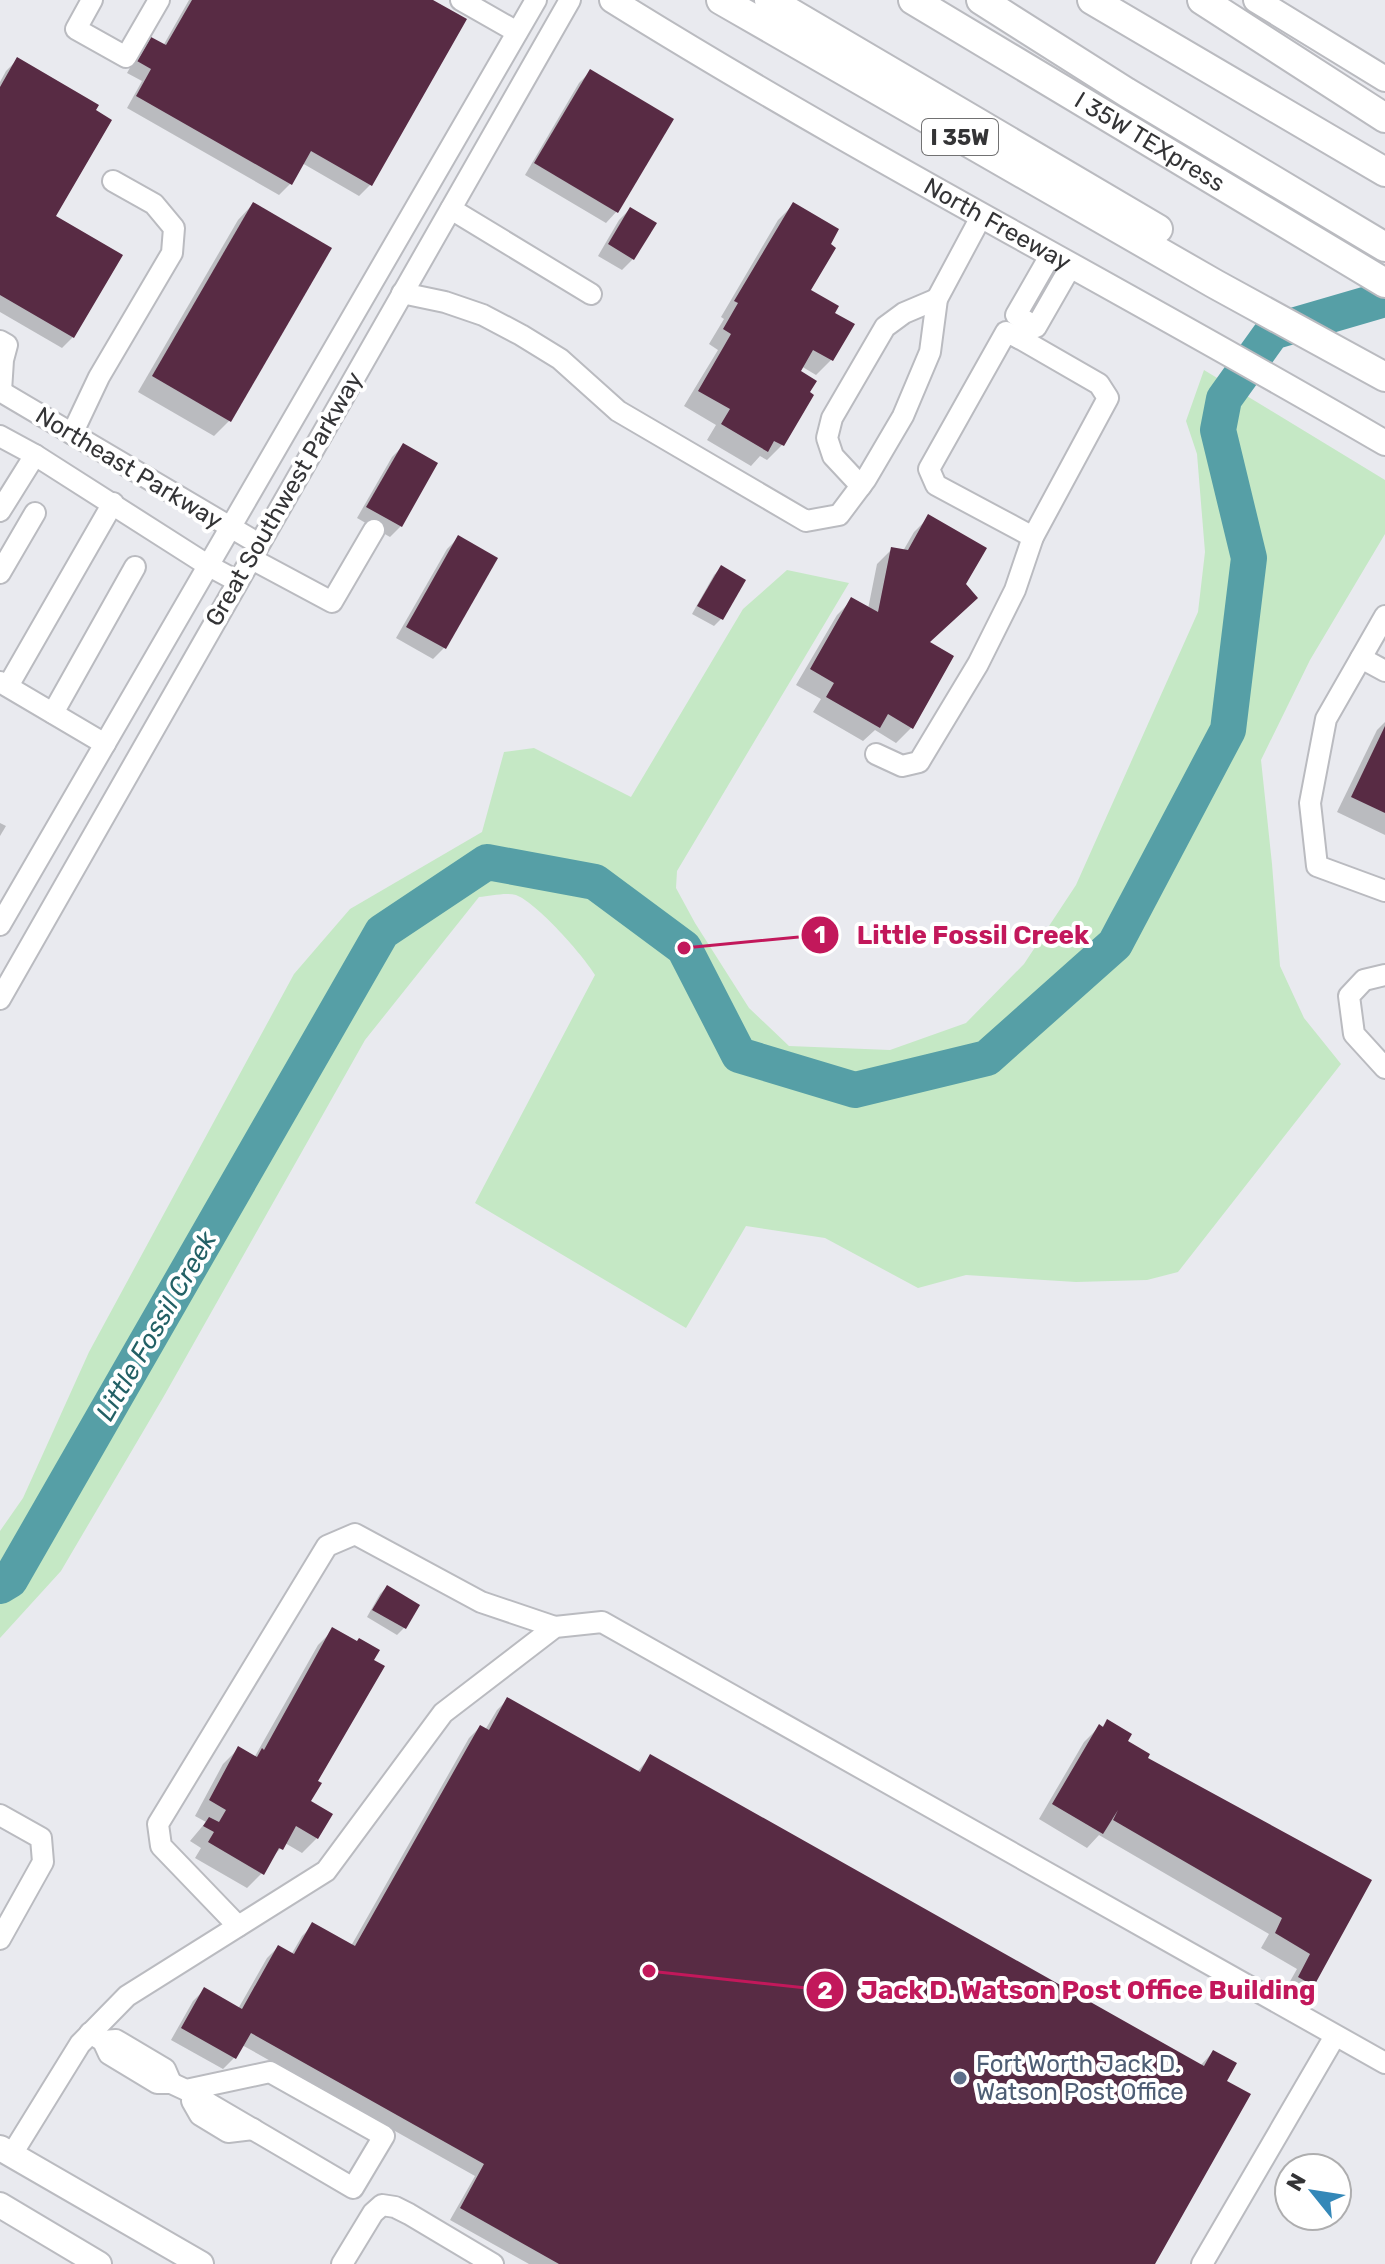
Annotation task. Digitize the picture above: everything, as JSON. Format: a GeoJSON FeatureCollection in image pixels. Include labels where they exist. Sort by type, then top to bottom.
{"type":"FeatureCollection","features":[{"type":"Feature","properties":{"kind":"highway","name":"I 35W"},"geometry":{"type":"LineString","coordinates":[[721,0],[1375,372]]}},
{"type":"Feature","properties":{"kind":"highway"},"geometry":{"type":"LineString","coordinates":[[769,0],[1182,243],[1207,279]]}},
{"type":"Feature","properties":{"kind":"highway","name":"I 35W TEXpress"},"geometry":{"type":"LineString","coordinates":[[913,0],[1385,283]]}},
{"type":"Feature","properties":{"kind":"highway","name":"I 35W TEXpress"},"geometry":{"type":"LineString","coordinates":[[981,0],[1126,92],[1375,241]]}},
{"type":"Feature","properties":{"kind":"highway"},"geometry":{"type":"LineString","coordinates":[[1092,0],[1385,172]]}},
{"type":"Feature","properties":{"kind":"highway"},"geometry":{"type":"LineString","coordinates":[[1121,0],[1145,32]]}},
{"type":"Feature","properties":{"kind":"highway"},"geometry":{"type":"LineString","coordinates":[[1202,0],[1385,118]]}},
{"type":"Feature","properties":{"kind":"main road","name":"North Freeway"},"geometry":{"type":"LineString","coordinates":[[612,0],[709,60],[1385,443]]}},
{"type":"Feature","properties":{"kind":"main road"},"geometry":{"type":"LineString","coordinates":[[1256,0],[1385,79]]}},
{"type":"Feature","properties":{"kind":"main road"},"geometry":{"type":"LineString","coordinates":[[4,2158],[201,2264]]}},
{"type":"Feature","properties":{"kind":"main road"},"geometry":{"type":"LineString","coordinates":[[0,2205],[99,2264]]}},
{"type":"Feature","properties":{"kind":"street"},"geometry":{"type":"LineString","coordinates":[[92,0],[76,29],[126,57],[159,0]]}},
{"type":"Feature","properties":{"kind":"street"},"geometry":{"type":"LineString","coordinates":[[461,0],[517,32]]}},
{"type":"Feature","properties":{"kind":"street","name":"Great Southwest Parkway"},"geometry":{"type":"LineString","coordinates":[[0,925],[536,0]]}},
{"type":"Feature","properties":{"kind":"street","name":"Great Southwest Parkway"},"geometry":{"type":"LineString","coordinates":[[0,999],[570,0]]}},
{"type":"Feature","properties":{"kind":"street"},"geometry":{"type":"LineString","coordinates":[[72,434],[99,377],[172,253],[174,228],[154,204],[113,181]]}},
{"type":"Feature","properties":{"kind":"street"},"geometry":{"type":"LineString","coordinates":[[451,209],[591,294]]}},
{"type":"Feature","properties":{"kind":"street"},"geometry":{"type":"LineString","coordinates":[[402,293],[445,302],[483,315],[521,335],[560,359],[618,411],[806,521],[839,515],[861,486],[903,416],[930,352],[937,299],[982,215]]}},
{"type":"Feature","properties":{"kind":"street"},"geometry":{"type":"LineString","coordinates":[[876,754],[902,766],[919,762],[984,652],[1015,590],[1033,537],[1108,398],[1099,384],[1023,330],[1016,315],[1061,260]]}},
{"type":"Feature","properties":{"kind":"street"},"geometry":{"type":"LineString","coordinates":[[861,486],[833,456],[827,438],[832,418],[885,327],[904,313],[937,299]]}},
{"type":"Feature","properties":{"kind":"street"},"geometry":{"type":"LineString","coordinates":[[1023,330],[1006,332],[929,469],[936,485],[1033,537]]}},
{"type":"Feature","properties":{"kind":"street"},"geometry":{"type":"LineString","coordinates":[[0,341],[7,345],[0,391]]}},
{"type":"Feature","properties":{"kind":"street","name":"Northeast Parkway"},"geometry":{"type":"LineString","coordinates":[[0,391],[231,528],[254,551],[332,602],[374,530]]}},
{"type":"Feature","properties":{"kind":"street","name":"Northeast Parkway"},"geometry":{"type":"LineString","coordinates":[[0,436],[237,581]]}},
{"type":"Feature","properties":{"kind":"street"},"geometry":{"type":"LineString","coordinates":[[0,511],[35,455]]}},
{"type":"Feature","properties":{"kind":"street"},"geometry":{"type":"LineString","coordinates":[[105,744],[4,684],[113,503]]}},
{"type":"Feature","properties":{"kind":"street"},"geometry":{"type":"LineString","coordinates":[[0,573],[35,513]]}},
{"type":"Feature","properties":{"kind":"street"},"geometry":{"type":"LineString","coordinates":[[53,713],[135,567]]}},
{"type":"Feature","properties":{"kind":"street"},"geometry":{"type":"LineString","coordinates":[[1385,616],[1326,719],[1310,803],[1317,866],[1385,891]]}},
{"type":"Feature","properties":{"kind":"street"},"geometry":{"type":"LineString","coordinates":[[1361,658],[1385,671]]}},
{"type":"Feature","properties":{"kind":"street"},"geometry":{"type":"LineString","coordinates":[[1385,975],[1364,980],[1349,996],[1354,1034],[1385,1068]]}},
{"type":"Feature","properties":{"kind":"street"},"geometry":{"type":"LineString","coordinates":[[238,1926],[161,1846],[158,1824],[327,1546],[355,1534],[481,1602],[555,1627],[602,1622],[1385,2063]]}},
{"type":"Feature","properties":{"kind":"street"},"geometry":{"type":"LineString","coordinates":[[4,2158],[80,2044],[96,2037],[127,1996],[326,1871],[443,1713],[555,1627]]}},
{"type":"Feature","properties":{"kind":"street"},"geometry":{"type":"LineString","coordinates":[[0,1815],[41,1838],[43,1862],[0,1939]]}},
{"type":"Feature","properties":{"kind":"street"},"geometry":{"type":"LineString","coordinates":[[1202,2264],[1335,2036]]}},
{"type":"Feature","properties":{"kind":"street"},"geometry":{"type":"LineString","coordinates":[[96,2037],[116,2040],[165,2069],[200,2115],[228,2132],[253,2129],[353,2188],[384,2136],[270,2072],[179,2086]]}},
{"type":"Feature","properties":{"kind":"street"},"geometry":{"type":"LineString","coordinates":[[342,2264],[373,2213],[382,2205],[409,2214],[493,2264]]}},
{"type":"Feature","properties":{"kind":"green space"},"geometry":{"type":"Polygon","coordinates":[[[1204,370],[1385,480],[1385,534],[1310,660],[1261,760],[1280,966],[1304,1018],[1341,1064],[1178,1272],[1147,1280],[1076,1282],[966,1275],[918,1288],[825,1238],[746,1226],[686,1328],[475,1203],[595,975],[559,931],[525,900],[512,894],[479,897],[365,1040],[164,1396],[61,1571],[0,1638],[0,1531],[23,1498],[89,1352],[294,974],[350,909],[482,832],[504,752],[534,748],[631,797],[743,609],[787,570],[849,583],[677,871],[676,888],[749,1008],[789,1046],[890,1050],[966,1023],[1024,964],[1076,885],[1198,612],[1205,552],[1197,454],[1186,421],[1204,370]]]}},
{"type":"Feature","properties":{"kind":"building"},"geometry":{"type":"Polygon","coordinates":[[[192,0],[433,0],[467,19],[372,186],[311,151],[292,185],[136,96],[151,69],[137,61],[151,37],[166,45],[192,0]]]}},
{"type":"Feature","properties":{"kind":"building"},"geometry":{"type":"Polygon","coordinates":[[[17,57],[99,105],[96,110],[112,120],[56,216],[123,255],[74,338],[0,295],[0,87],[17,57]]]}},
{"type":"Feature","properties":{"kind":"building"},"geometry":{"type":"Polygon","coordinates":[[[590,69],[674,119],[618,213],[534,163],[590,69]]]}},
{"type":"Feature","properties":{"kind":"building"},"geometry":{"type":"Polygon","coordinates":[[[253,202],[332,248],[231,422],[152,376],[253,202]]]}},
{"type":"Feature","properties":{"kind":"building"},"geometry":{"type":"Polygon","coordinates":[[[793,202],[839,229],[831,244],[836,248],[811,290],[839,306],[835,313],[855,324],[833,361],[813,350],[801,371],[817,381],[810,392],[814,395],[784,446],[774,441],[768,452],[721,424],[730,409],[698,391],[731,334],[723,329],[738,303],[734,301],[793,202]]]}},
{"type":"Feature","properties":{"kind":"building"},"geometry":{"type":"Polygon","coordinates":[[[630,207],[657,223],[634,260],[608,244],[630,207]]]}},
{"type":"Feature","properties":{"kind":"building"},"geometry":{"type":"Polygon","coordinates":[[[403,443],[438,463],[402,527],[366,507],[403,443]]]}},
{"type":"Feature","properties":{"kind":"building"},"geometry":{"type":"Polygon","coordinates":[[[928,514],[987,548],[966,584],[978,598],[930,642],[954,656],[913,729],[888,714],[880,728],[826,697],[834,683],[810,669],[851,597],[878,612],[891,547],[908,550],[928,514]]]}},
{"type":"Feature","properties":{"kind":"building"},"geometry":{"type":"Polygon","coordinates":[[[458,535],[498,558],[446,649],[406,627],[458,535]]]}},
{"type":"Feature","properties":{"kind":"building"},"geometry":{"type":"Polygon","coordinates":[[[721,565],[746,580],[723,620],[697,606],[721,565]]]}},
{"type":"Feature","properties":{"kind":"building"},"geometry":{"type":"Polygon","coordinates":[[[1385,726],[1385,813],[1351,797],[1385,726]]]}},
{"type":"Feature","properties":{"kind":"building"},"geometry":{"type":"Polygon","coordinates":[[[387,1585],[420,1605],[406,1629],[372,1610],[387,1585]]]}},
{"type":"Feature","properties":{"kind":"building"},"geometry":{"type":"Polygon","coordinates":[[[332,1627],[380,1650],[374,1660],[385,1666],[318,1781],[322,1783],[311,1801],[333,1814],[318,1839],[296,1826],[264,1875],[208,1842],[214,1832],[203,1826],[209,1817],[219,1822],[226,1810],[209,1800],[238,1746],[257,1757],[262,1748],[264,1750],[332,1627]]]}},
{"type":"Feature","properties":{"kind":"building"},"geometry":{"type":"Polygon","coordinates":[[[507,1697],[640,1772],[650,1754],[1204,2066],[1213,2050],[1237,2063],[1227,2081],[1251,2094],[1155,2264],[559,2264],[460,2208],[484,2164],[251,2033],[236,2059],[181,2028],[204,1987],[242,2009],[278,1945],[294,1954],[312,1922],[355,1946],[480,1725],[489,1730],[507,1697]]]}},
{"type":"Feature","properties":{"kind":"building"},"geometry":{"type":"Polygon","coordinates":[[[1107,1719],[1132,1734],[1128,1741],[1150,1754],[1148,1758],[1372,1880],[1314,1986],[1298,1977],[1310,1954],[1275,1933],[1282,1918],[1113,1820],[1118,1810],[1103,1834],[1052,1804],[1099,1724],[1103,1727],[1107,1719]]]}},
{"type":"Feature","properties":{"kind":"waterway","name":"Little Fossil Creek"},"geometry":{"type":"LineString","coordinates":[[0,1586],[10,1580],[382,932],[487,862],[595,882],[684,948],[739,1055],[855,1090],[987,1058],[1115,944],[1228,730],[1249,558],[1218,430],[1224,399],[1272,332],[1385,299]]}},
{"type":"Feature","properties":{"kind":"place","name":"Little Fossil Creek"},"geometry":{"type":"Point","coordinates":[684,948]}},
{"type":"Feature","properties":{"kind":"place","name":"Jack D. Watson Post Office Building"},"geometry":{"type":"Point","coordinates":[649,1971]}},
{"type":"Feature","properties":{"kind":"place","name":"Fort Worth Jack D. Watson Post Office"},"geometry":{"type":"Point","coordinates":[960,2078]}}]}
